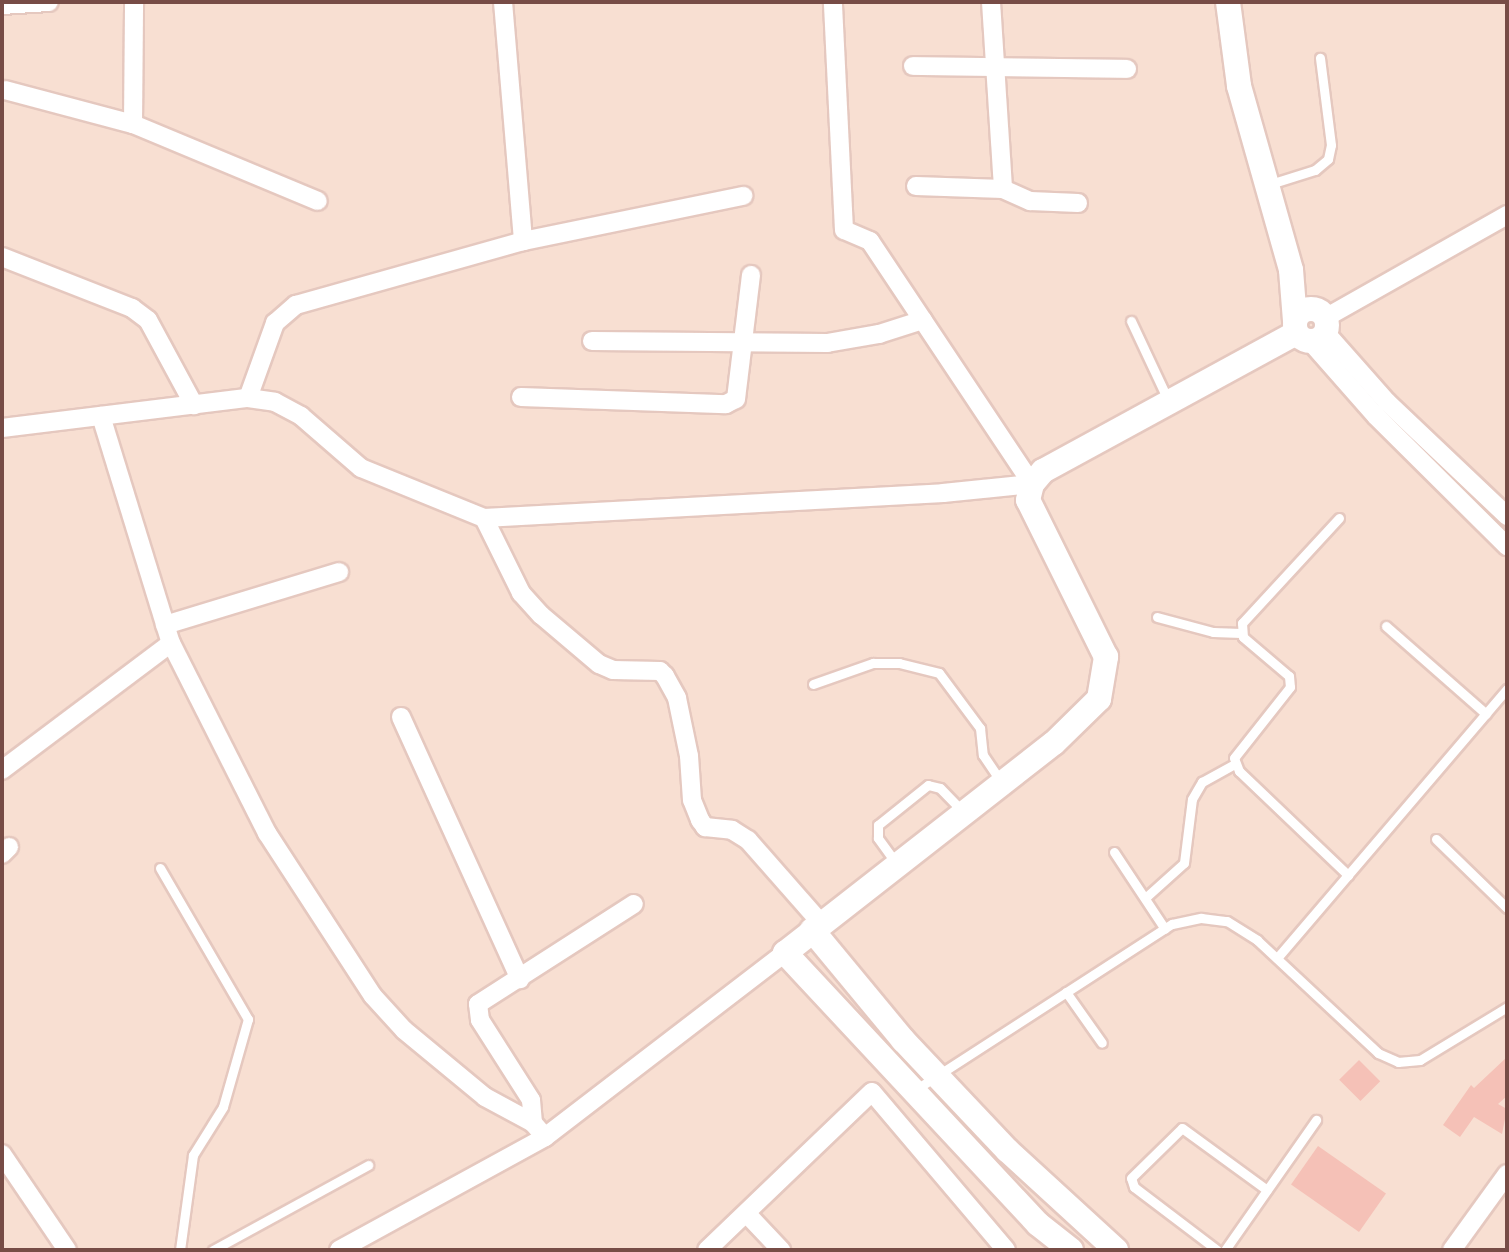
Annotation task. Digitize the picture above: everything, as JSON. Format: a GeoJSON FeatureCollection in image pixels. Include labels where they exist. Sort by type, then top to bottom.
{"type":"FeatureCollection","features":[{"type":"Feature","properties":{"kind":"street"},"geometry":{"type":"LineString","coordinates":[[2,5],[49,2]]}},
{"type":"Feature","properties":{"kind":"street"},"geometry":{"type":"LineString","coordinates":[[133,124],[134,2]]}},
{"type":"Feature","properties":{"kind":"street"},"geometry":{"type":"LineString","coordinates":[[503,2],[523,241]]}},
{"type":"Feature","properties":{"kind":"street"},"geometry":{"type":"LineString","coordinates":[[833,2],[841,223],[844,230],[870,240],[1032,484]]}},
{"type":"Feature","properties":{"kind":"street"},"geometry":{"type":"LineString","coordinates":[[991,2],[1003,189]]}},
{"type":"Feature","properties":{"kind":"street"},"geometry":{"type":"LineString","coordinates":[[1228,2],[1239,86],[1291,270],[1311,326],[1376,415],[1507,546]]}},
{"type":"Feature","properties":{"kind":"street"},"geometry":{"type":"LineString","coordinates":[[914,66],[1127,69]]}},
{"type":"Feature","properties":{"kind":"street"},"geometry":{"type":"LineString","coordinates":[[5,90],[133,124],[318,201]]}},
{"type":"Feature","properties":{"kind":"street"},"geometry":{"type":"LineString","coordinates":[[916,186],[1003,189],[1030,201],[1078,203]]}},
{"type":"Feature","properties":{"kind":"street"},"geometry":{"type":"LineString","coordinates":[[248,398],[275,323],[296,305],[523,241],[743,196]]}},
{"type":"Feature","properties":{"kind":"street"},"geometry":{"type":"LineString","coordinates":[[339,1250],[545,1137],[1002,784],[1090,711],[1105,680],[1106,657],[1028,500],[1032,484],[1043,471],[1311,326],[1507,215]]}},
{"type":"Feature","properties":{"kind":"street"},"geometry":{"type":"LineString","coordinates":[[2,257],[132,308],[148,320],[194,405]]}},
{"type":"Feature","properties":{"kind":"street"},"geometry":{"type":"LineString","coordinates":[[522,397],[726,404],[741,390],[751,275]]}},
{"type":"Feature","properties":{"kind":"street"},"geometry":{"type":"LineString","coordinates":[[592,341],[745,343],[853,340],[923,320]]}},
{"type":"Feature","properties":{"kind":"street"},"geometry":{"type":"LineString","coordinates":[[1311,326],[1507,516]]}},
{"type":"Feature","properties":{"kind":"street"},"geometry":{"type":"LineString","coordinates":[[2,428],[248,398],[275,402],[302,416],[361,468],[484,518],[943,493],[1032,484]]}},
{"type":"Feature","properties":{"kind":"street"},"geometry":{"type":"LineString","coordinates":[[101,416],[171,643],[267,833],[373,996],[404,1030],[466,1082],[533,1123],[545,1137]]}},
{"type":"Feature","properties":{"kind":"street"},"geometry":{"type":"LineString","coordinates":[[484,518],[521,593],[541,615],[599,664],[613,670],[660,671],[665,677],[679,707],[692,800],[705,827],[732,830],[748,840],[936,1076],[1067,1210],[1116,1250]]}},
{"type":"Feature","properties":{"kind":"street"},"geometry":{"type":"LineString","coordinates":[[165,625],[340,572]]}},
{"type":"Feature","properties":{"kind":"street"},"geometry":{"type":"LineString","coordinates":[[2,770],[171,643]]}},
{"type":"Feature","properties":{"kind":"street"},"geometry":{"type":"LineString","coordinates":[[401,717],[520,979]]}},
{"type":"Feature","properties":{"kind":"street"},"geometry":{"type":"LineString","coordinates":[[533,1123],[531,1100],[480,1020],[478,1004],[634,904]]}},
{"type":"Feature","properties":{"kind":"street"},"geometry":{"type":"LineString","coordinates":[[785,953],[1038,1224],[1070,1250]]}},
{"type":"Feature","properties":{"kind":"street"},"geometry":{"type":"LineString","coordinates":[[707,1250],[872,1092],[1006,1250]]}},
{"type":"Feature","properties":{"kind":"street"},"geometry":{"type":"LineString","coordinates":[[2,1154],[67,1250]]}},
{"type":"Feature","properties":{"kind":"street"},"geometry":{"type":"LineString","coordinates":[[1452,1250],[1507,1174]]}},
{"type":"Feature","properties":{"kind":"street"},"geometry":{"type":"LineString","coordinates":[[747,1214],[781,1250]]}},
{"type":"Feature","properties":{"kind":"lane"},"geometry":{"type":"LineString","coordinates":[[1266,185],[1315,170],[1328,159],[1331,145],[1320,58]]}},
{"type":"Feature","properties":{"kind":"lane"},"geometry":{"type":"LineString","coordinates":[[1131,321],[1169,402]]}},
{"type":"Feature","properties":{"kind":"lane"},"geometry":{"type":"LineString","coordinates":[[1241,633],[1242,623],[1339,518]]}},
{"type":"Feature","properties":{"kind":"lane"},"geometry":{"type":"LineString","coordinates":[[1157,617],[1213,632],[1241,633],[1289,676],[1290,687],[1234,758],[1235,764],[1348,875]]}},
{"type":"Feature","properties":{"kind":"lane"},"geometry":{"type":"LineString","coordinates":[[1386,626],[1486,715]]}},
{"type":"Feature","properties":{"kind":"lane"},"geometry":{"type":"LineString","coordinates":[[813,684],[873,663],[899,663],[939,673],[980,727],[983,755],[1002,784]]}},
{"type":"Feature","properties":{"kind":"lane"},"geometry":{"type":"LineString","coordinates":[[1277,958],[1507,689]]}},
{"type":"Feature","properties":{"kind":"lane"},"geometry":{"type":"LineString","coordinates":[[1145,898],[1184,863],[1192,799],[1202,782],[1235,764]]}},
{"type":"Feature","properties":{"kind":"lane"},"geometry":{"type":"LineString","coordinates":[[897,865],[878,838],[878,825],[928,785],[940,788],[964,813]]}},
{"type":"Feature","properties":{"kind":"lane"},"geometry":{"type":"LineString","coordinates":[[1436,839],[1507,908]]}},
{"type":"Feature","properties":{"kind":"lane"},"geometry":{"type":"LineString","coordinates":[[1114,852],[1165,929]]}},
{"type":"Feature","properties":{"kind":"lane"},"geometry":{"type":"LineString","coordinates":[[160,868],[248,1018],[223,1107],[193,1155],[180,1250]]}},
{"type":"Feature","properties":{"kind":"lane"},"geometry":{"type":"LineString","coordinates":[[913,1091],[1165,929],[1201,918],[1227,921],[1277,958],[1378,1053],[1398,1062],[1420,1060],[1507,1007]]}},
{"type":"Feature","properties":{"kind":"lane"},"geometry":{"type":"LineString","coordinates":[[1066,992],[1102,1043]]}},
{"type":"Feature","properties":{"kind":"lane"},"geometry":{"type":"LineString","coordinates":[[1225,1250],[1316,1120]]}},
{"type":"Feature","properties":{"kind":"lane"},"geometry":{"type":"LineString","coordinates":[[1217,1250],[1134,1187],[1131,1178],[1182,1128],[1267,1190]]}},
{"type":"Feature","properties":{"kind":"lane"},"geometry":{"type":"LineString","coordinates":[[213,1250],[368,1166]]}},
{"type":"Feature","properties":{"kind":"shaded area"},"geometry":{"type":"Polygon","coordinates":[[[2,2],[1507,2],[1507,1250],[2,1250],[2,2]]]}},
{"type":"Feature","properties":{"kind":"building"},"geometry":{"type":"Polygon","coordinates":[[[1507,1057],[1507,1096],[1498,1104],[1507,1109],[1502,1134],[1474,1117],[1460,1137],[1443,1125],[1471,1085],[1474,1088],[1507,1057]]]}},
{"type":"Feature","properties":{"kind":"building"},"geometry":{"type":"Polygon","coordinates":[[[1359,1060],[1380,1081],[1360,1101],[1339,1080],[1359,1060]]]}},
{"type":"Feature","properties":{"kind":"building"},"geometry":{"type":"Polygon","coordinates":[[[1318,1146],[1386,1194],[1359,1232],[1291,1185],[1318,1146]]]}}]}
